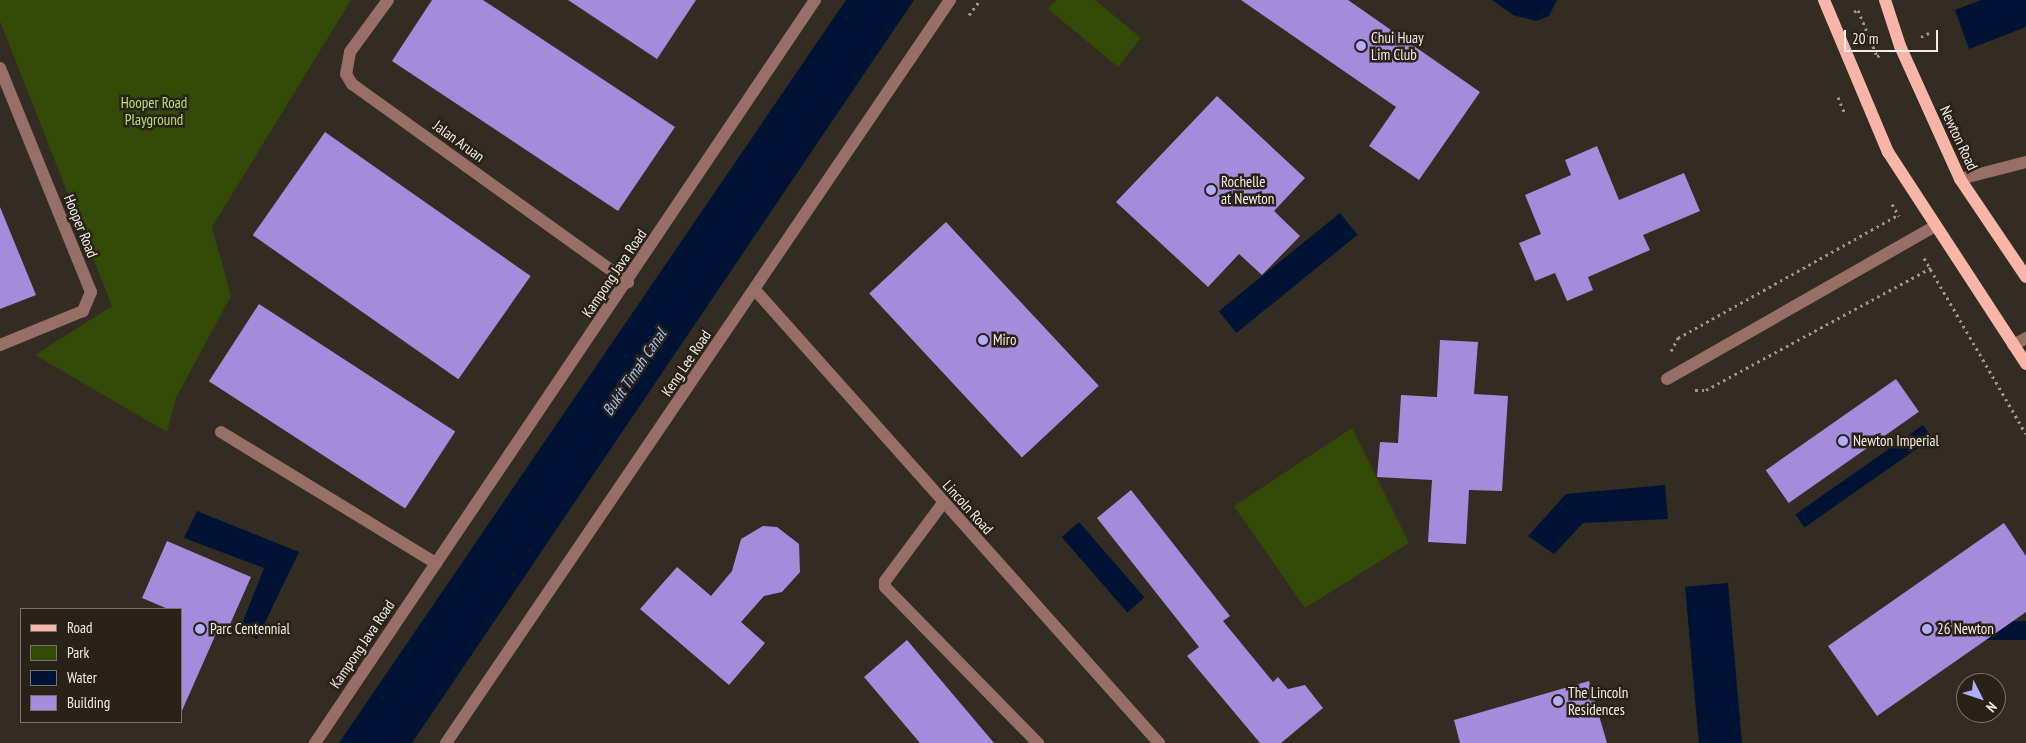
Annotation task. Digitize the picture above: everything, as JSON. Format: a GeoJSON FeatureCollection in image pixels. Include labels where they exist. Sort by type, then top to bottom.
{"type":"FeatureCollection","features":[{"type":"Feature","properties":{"kind":"main road"},"geometry":{"type":"LineString","coordinates":[[1824,0],[1888,152],[2026,364]]}},
{"type":"Feature","properties":{"kind":"main road","name":"Newton Road"},"geometry":{"type":"LineString","coordinates":[[1885,0],[1900,46],[1960,179],[2026,277]]}},
{"type":"Feature","properties":{"kind":"street","name":"Jalan Aruan"},"geometry":{"type":"LineString","coordinates":[[388,0],[350,52],[346,74],[352,84],[628,282]]}},
{"type":"Feature","properties":{"kind":"street","name":"Kampong Java Road"},"geometry":{"type":"LineString","coordinates":[[315,743],[628,282],[815,0]]}},
{"type":"Feature","properties":{"kind":"street","name":"Keng Lee Road"},"geometry":{"type":"LineString","coordinates":[[446,743],[756,290],[950,0]]}},
{"type":"Feature","properties":{"kind":"street","name":"Hooper Road"},"geometry":{"type":"LineString","coordinates":[[0,68],[90,292],[83,311],[0,345]]}},
{"type":"Feature","properties":{"kind":"street"},"geometry":{"type":"LineString","coordinates":[[1960,179],[2026,162]]}},
{"type":"Feature","properties":{"kind":"street"},"geometry":{"type":"LineString","coordinates":[[1668,378],[1935,226]]}},
{"type":"Feature","properties":{"kind":"street","name":"Lincoln Road"},"geometry":{"type":"LineString","coordinates":[[756,290],[943,503],[1159,743]]}},
{"type":"Feature","properties":{"kind":"street"},"geometry":{"type":"LineString","coordinates":[[2013,345],[2026,338]]}},
{"type":"Feature","properties":{"kind":"street"},"geometry":{"type":"LineString","coordinates":[[220,432],[436,563]]}},
{"type":"Feature","properties":{"kind":"street"},"geometry":{"type":"LineString","coordinates":[[943,503],[885,581],[885,587],[1038,743]]}},
{"type":"Feature","properties":{"kind":"path"},"geometry":{"type":"LineString","coordinates":[[1898,215],[1678,338],[1670,352],[1668,378],[1685,389],[1706,390],[1931,268]]}},
{"type":"Feature","properties":{"kind":"green space","name":"Hooper Road Playground"},"geometry":{"type":"Polygon","coordinates":[[[0,0],[351,0],[212,227],[231,296],[176,398],[167,432],[35,355],[112,306],[0,21],[0,0]]]}},
{"type":"Feature","properties":{"kind":"green space"},"geometry":{"type":"Polygon","coordinates":[[[1056,0],[1095,0],[1141,38],[1118,67],[1048,9],[1056,0]]]}},
{"type":"Feature","properties":{"kind":"green space"},"geometry":{"type":"Polygon","coordinates":[[[1352,428],[1409,543],[1305,608],[1234,506],[1352,428]]]}},
{"type":"Feature","properties":{"kind":"water","name":"Bukit Timah Canal"},"geometry":{"type":"Polygon","coordinates":[[[846,0],[914,0],[412,743],[339,743],[846,0]]]}},
{"type":"Feature","properties":{"kind":"water"},"geometry":{"type":"Polygon","coordinates":[[[1492,0],[1557,0],[1549,16],[1536,21],[1513,15],[1492,0]]]}},
{"type":"Feature","properties":{"kind":"water"},"geometry":{"type":"Polygon","coordinates":[[[1981,0],[2026,0],[2026,27],[1969,49],[1955,10],[1981,0]]]}},
{"type":"Feature","properties":{"kind":"water"},"geometry":{"type":"Polygon","coordinates":[[[1340,213],[1358,235],[1236,333],[1219,311],[1340,213]]]}},
{"type":"Feature","properties":{"kind":"water"},"geometry":{"type":"Polygon","coordinates":[[[1923,425],[1932,438],[1804,528],[1795,514],[1923,425]]]}},
{"type":"Feature","properties":{"kind":"water"},"geometry":{"type":"Polygon","coordinates":[[[1665,485],[1668,519],[1583,523],[1554,554],[1528,536],[1566,494],[1665,485]]]}},
{"type":"Feature","properties":{"kind":"water"},"geometry":{"type":"Polygon","coordinates":[[[197,511],[299,552],[257,639],[239,631],[264,568],[184,538],[197,511]]]}},
{"type":"Feature","properties":{"kind":"water"},"geometry":{"type":"Polygon","coordinates":[[[1079,522],[1145,597],[1127,613],[1062,537],[1079,522]]]}},
{"type":"Feature","properties":{"kind":"water"},"geometry":{"type":"Polygon","coordinates":[[[1728,583],[1742,743],[1699,743],[1685,587],[1728,583]]]}},
{"type":"Feature","properties":{"kind":"water"},"geometry":{"type":"Polygon","coordinates":[[[1877,621],[2026,621],[2026,640],[1877,640],[1877,621]]]}},
{"type":"Feature","properties":{"kind":"building"},"geometry":{"type":"Polygon","coordinates":[[[432,0],[483,0],[675,127],[618,211],[392,61],[432,0]]]}},
{"type":"Feature","properties":{"kind":"building"},"geometry":{"type":"Polygon","coordinates":[[[568,0],[696,0],[657,59],[568,0]]]}},
{"type":"Feature","properties":{"kind":"building","name":"Chui Huay Lim Club"},"geometry":{"type":"Polygon","coordinates":[[[1241,0],[1348,0],[1480,92],[1419,180],[1369,146],[1396,107],[1241,0]]]}},
{"type":"Feature","properties":{"kind":"building","name":"Rochelle at Newton"},"geometry":{"type":"Polygon","coordinates":[[[1217,96],[1305,178],[1274,211],[1300,236],[1262,275],[1239,254],[1208,287],[1116,202],[1217,96]]]}},
{"type":"Feature","properties":{"kind":"building"},"geometry":{"type":"Polygon","coordinates":[[[325,132],[531,276],[458,379],[253,235],[325,132]]]}},
{"type":"Feature","properties":{"kind":"building"},"geometry":{"type":"Polygon","coordinates":[[[1597,146],[1619,200],[1684,173],[1700,211],[1643,235],[1650,250],[1588,277],[1593,290],[1567,301],[1555,273],[1535,281],[1519,243],[1541,234],[1525,195],[1571,175],[1565,160],[1597,146]]]}},
{"type":"Feature","properties":{"kind":"building"},"geometry":{"type":"Polygon","coordinates":[[[0,207],[36,295],[0,309],[0,207]]]}},
{"type":"Feature","properties":{"kind":"building","name":"Miro"},"geometry":{"type":"Polygon","coordinates":[[[946,222],[1099,386],[1022,457],[869,294],[946,222]]]}},
{"type":"Feature","properties":{"kind":"building"},"geometry":{"type":"Polygon","coordinates":[[[259,304],[455,431],[405,509],[209,381],[259,304]]]}},
{"type":"Feature","properties":{"kind":"building"},"geometry":{"type":"Polygon","coordinates":[[[1440,340],[1478,342],[1474,394],[1508,396],[1502,491],[1469,490],[1466,544],[1428,542],[1432,480],[1377,477],[1380,442],[1398,443],[1401,395],[1437,397],[1440,340]]]}},
{"type":"Feature","properties":{"kind":"building","name":"Newton Imperial"},"geometry":{"type":"Polygon","coordinates":[[[1896,379],[1919,412],[1789,503],[1766,470],[1896,379]]]}},
{"type":"Feature","properties":{"kind":"building"},"geometry":{"type":"Polygon","coordinates":[[[1131,490],[1230,616],[1223,621],[1273,682],[1278,677],[1288,689],[1305,685],[1323,708],[1281,743],[1260,743],[1187,656],[1199,647],[1097,518],[1131,490]]]}},
{"type":"Feature","properties":{"kind":"building","name":"26 Newton"},"geometry":{"type":"Polygon","coordinates":[[[2004,523],[2026,556],[2026,612],[1877,716],[1828,646],[2004,523]]]}},
{"type":"Feature","properties":{"kind":"building"},"geometry":{"type":"Polygon","coordinates":[[[763,526],[777,527],[799,544],[800,572],[782,592],[764,596],[741,622],[765,643],[729,685],[640,609],[677,567],[711,596],[732,571],[741,539],[763,526]]]}},
{"type":"Feature","properties":{"kind":"building","name":"Parc Centennial"},"geometry":{"type":"Polygon","coordinates":[[[167,541],[251,577],[227,631],[219,627],[182,711],[182,608],[166,608],[142,598],[167,541]]]}},
{"type":"Feature","properties":{"kind":"building"},"geometry":{"type":"Polygon","coordinates":[[[907,640],[994,743],[920,743],[864,677],[907,640]]]}},
{"type":"Feature","properties":{"kind":"building","name":"The Lincoln Residences"},"geometry":{"type":"Polygon","coordinates":[[[1589,681],[1607,743],[1460,743],[1454,720],[1589,681]]]}},
{"type":"Feature","properties":{"kind":"place","name":"Chui Huay Lim Club"},"geometry":{"type":"Point","coordinates":[1361,46]}},
{"type":"Feature","properties":{"kind":"place","name":"Rochelle at Newton"},"geometry":{"type":"Point","coordinates":[1211,190]}},
{"type":"Feature","properties":{"kind":"place","name":"Miro"},"geometry":{"type":"Point","coordinates":[983,340]}},
{"type":"Feature","properties":{"kind":"place","name":"Newton Imperial"},"geometry":{"type":"Point","coordinates":[1843,441]}},
{"type":"Feature","properties":{"kind":"place","name":"Parc Centennial"},"geometry":{"type":"Point","coordinates":[200,629]}},
{"type":"Feature","properties":{"kind":"place","name":"26 Newton"},"geometry":{"type":"Point","coordinates":[1927,629]}},
{"type":"Feature","properties":{"kind":"place","name":"The Lincoln Residences"},"geometry":{"type":"Point","coordinates":[1558,701]}}]}
